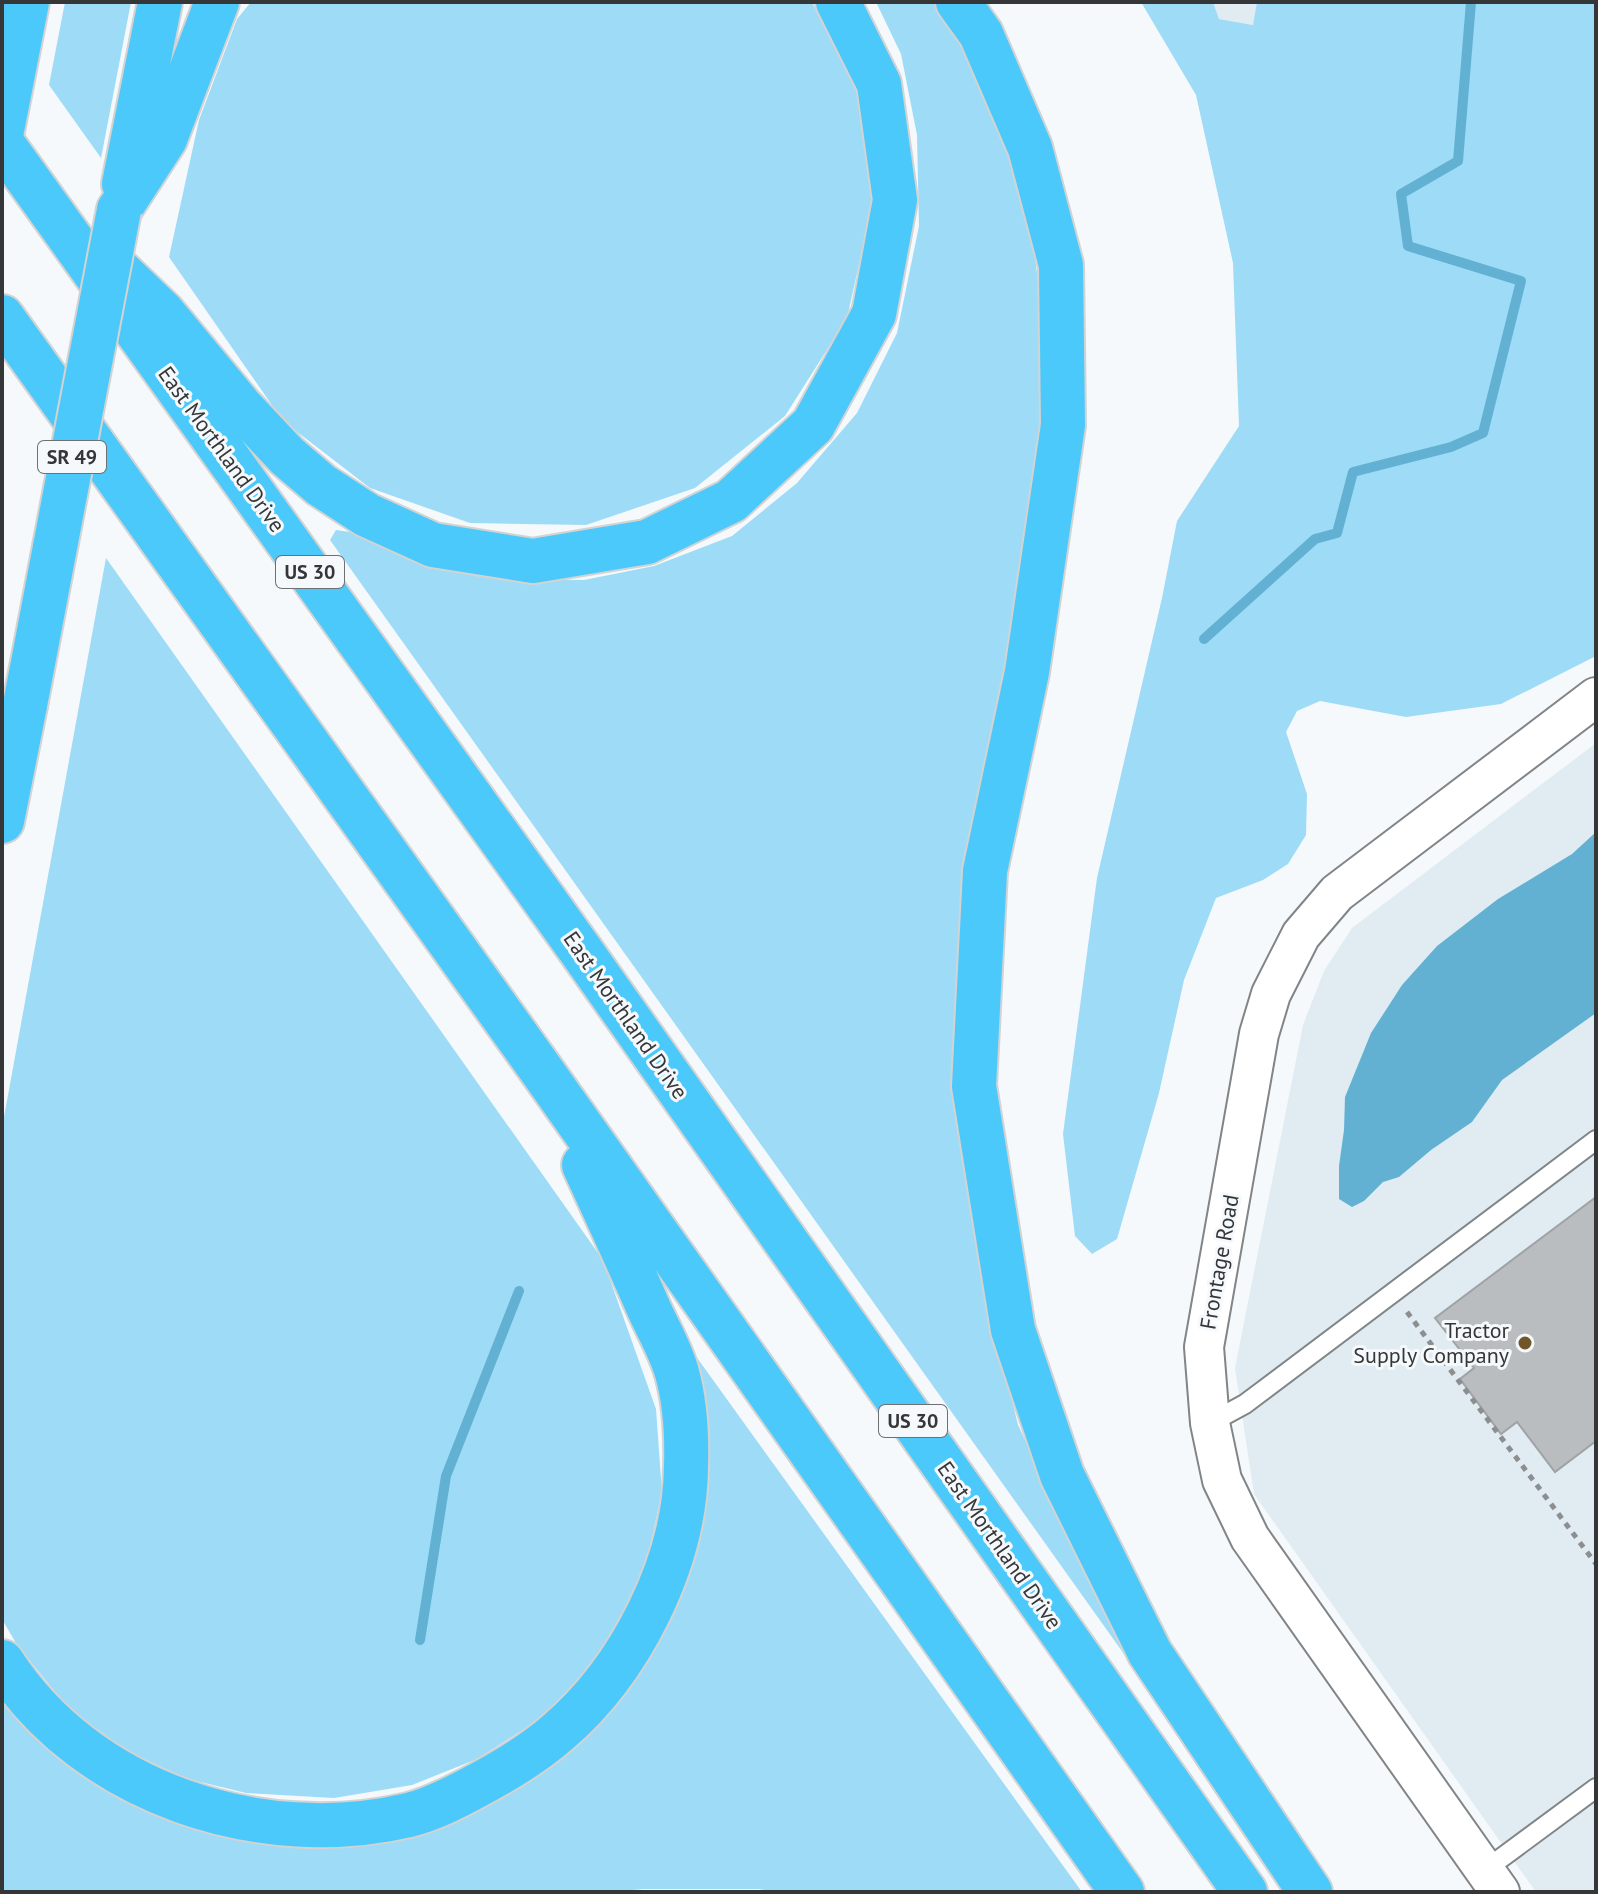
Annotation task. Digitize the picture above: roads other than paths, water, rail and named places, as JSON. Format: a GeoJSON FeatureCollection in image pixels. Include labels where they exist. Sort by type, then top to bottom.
{"type":"FeatureCollection","features":[{"type":"Feature","properties":{"kind":"highway"},"geometry":{"type":"LineString","coordinates":[[2,130],[27,2]]}},
{"type":"Feature","properties":{"kind":"highway","name":"SR 49"},"geometry":{"type":"LineString","coordinates":[[2,821],[160,2]]}},
{"type":"Feature","properties":{"kind":"highway"},"geometry":{"type":"LineString","coordinates":[[119,210],[165,139],[217,2]]}},
{"type":"Feature","properties":{"kind":"highway"},"geometry":{"type":"LineString","coordinates":[[39,194],[163,313],[240,406],[287,456],[321,485],[367,515],[433,545],[533,561],[647,542],[731,501],[813,425],[874,314],[895,200],[879,84],[838,2]]}},
{"type":"Feature","properties":{"kind":"highway"},"geometry":{"type":"LineString","coordinates":[[958,2],[981,34],[1030,148],[1061,265],[1063,425],[1027,672],[985,871],[974,1086],[1013,1330],[1062,1475],[1150,1653],[1310,1892]]}},
{"type":"Feature","properties":{"kind":"highway","name":"East Morthland Drive"},"geometry":{"type":"LineString","coordinates":[[2,143],[590,964],[1245,1892]]}},
{"type":"Feature","properties":{"kind":"highway"},"geometry":{"type":"LineString","coordinates":[[2,317],[542,1071],[1122,1892]]}},
{"type":"Feature","properties":{"kind":"highway"},"geometry":{"type":"LineString","coordinates":[[2,1662],[50,1721],[90,1754],[133,1780],[173,1799],[218,1812],[272,1822],[317,1825],[410,1814],[454,1798],[508,1769],[558,1733],[599,1690],[635,1637],[673,1552],[683,1512],[685,1419],[677,1372],[542,1071]]}},
{"type":"Feature","properties":{"kind":"street","name":"Frontage Road"},"geometry":{"type":"LineString","coordinates":[[1493,1881],[1250,1538],[1222,1480],[1210,1423],[1204,1347],[1259,1034],[1271,994],[1301,935],[1337,893],[1596,697]]}},
{"type":"Feature","properties":{"kind":"lane"},"geometry":{"type":"LineString","coordinates":[[1210,1423],[1245,1404],[1596,1140]]}},
{"type":"Feature","properties":{"kind":"lane"},"geometry":{"type":"LineString","coordinates":[[1493,1881],[1596,1788]]}},
{"type":"Feature","properties":{"kind":"waterway"},"geometry":{"type":"LineString","coordinates":[[1204,639],[1315,539],[1337,533],[1353,472],[1451,447],[1483,433],[1521,281],[1408,246],[1401,194],[1458,161],[1471,2]]}},
{"type":"Feature","properties":{"kind":"waterway"},"geometry":{"type":"LineString","coordinates":[[420,1640],[446,1476],[519,1291]]}},
{"type":"Feature","properties":{"kind":"place","name":"Tractor Supply Company"},"geometry":{"type":"Point","coordinates":[1525,1343]}}]}
